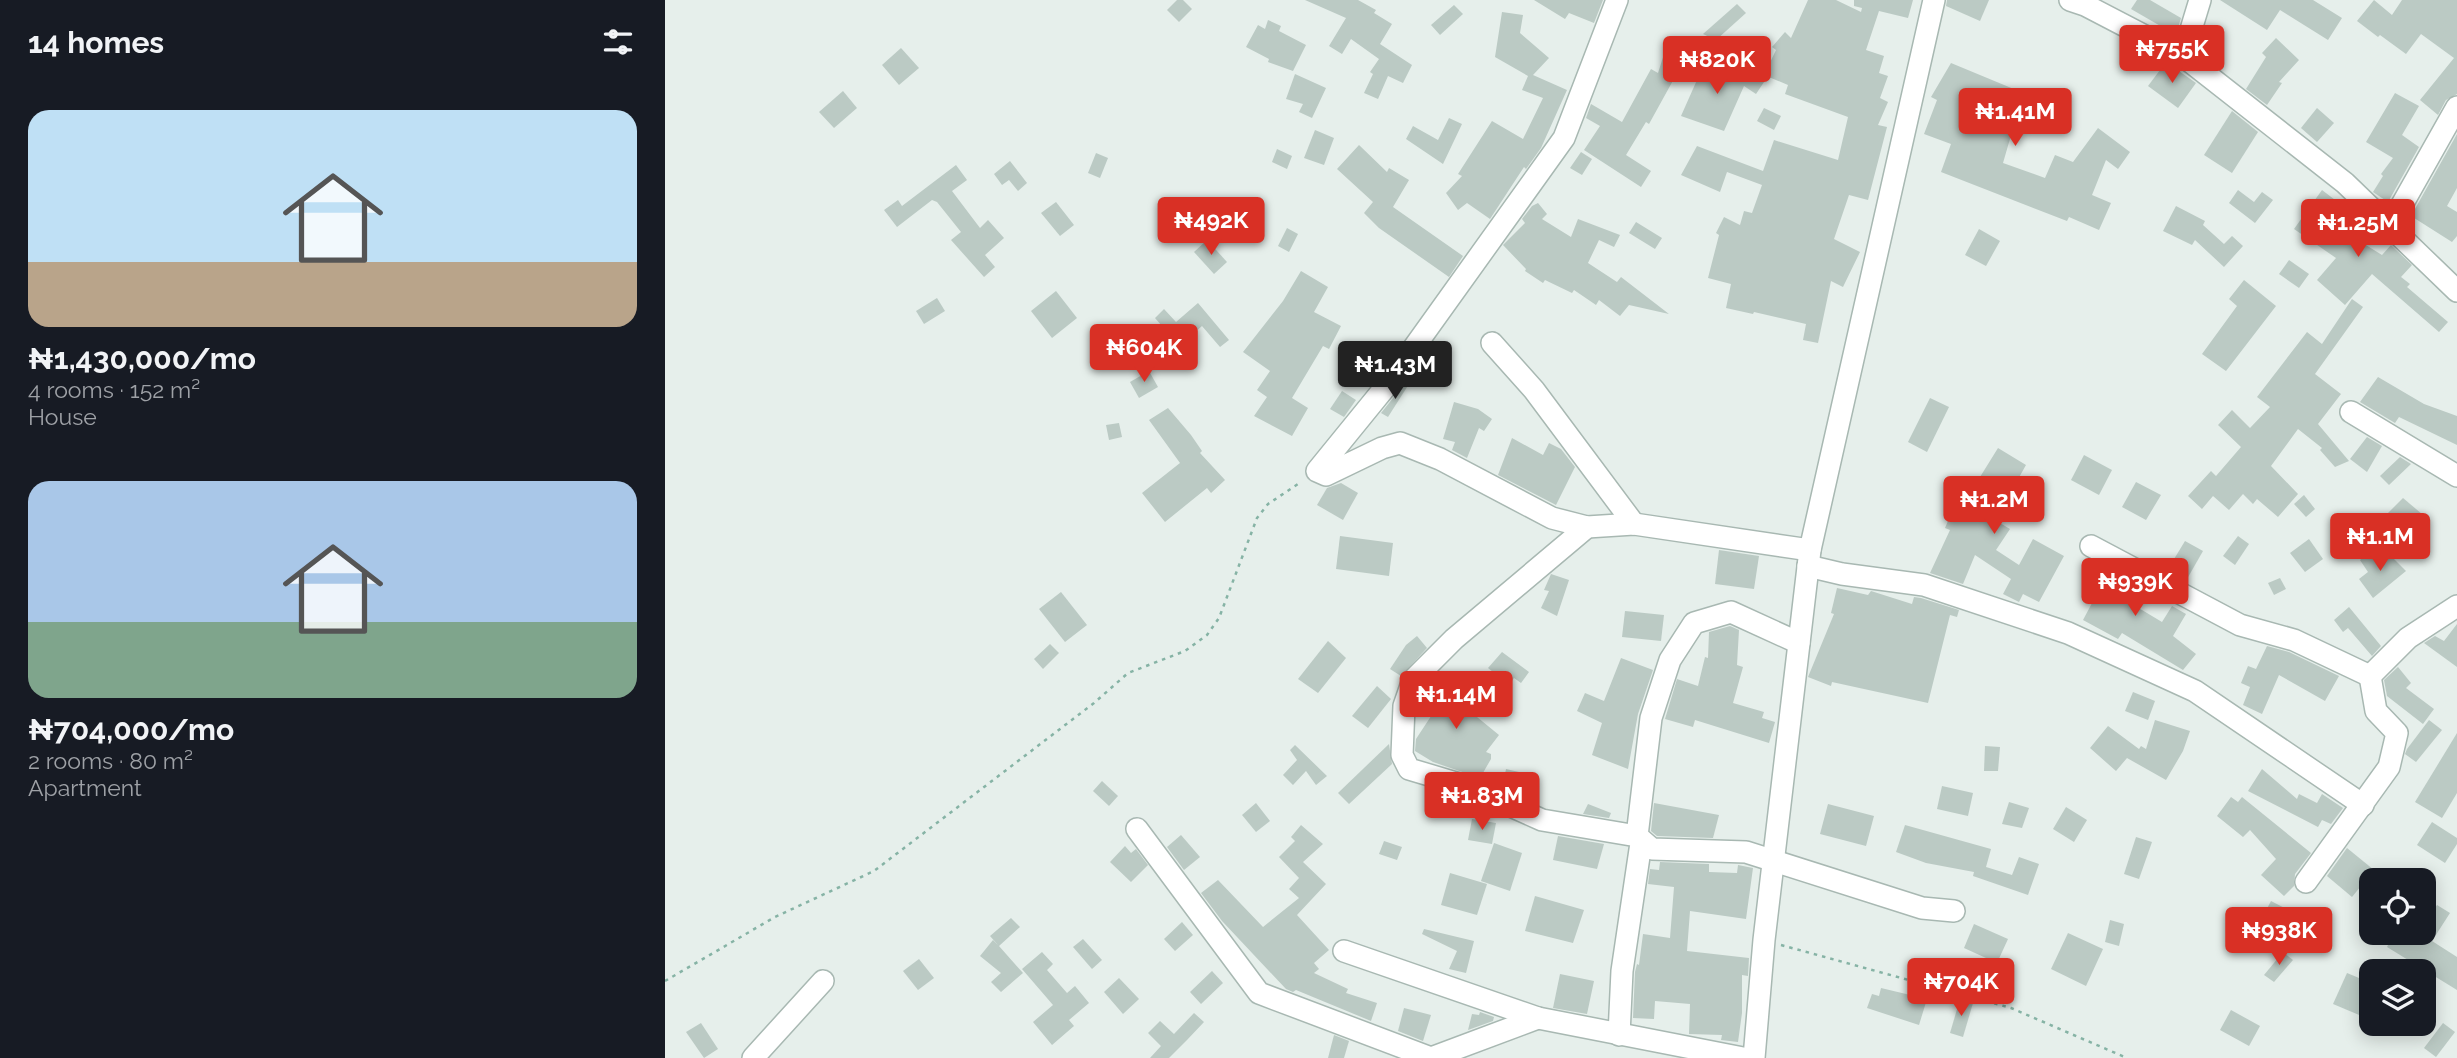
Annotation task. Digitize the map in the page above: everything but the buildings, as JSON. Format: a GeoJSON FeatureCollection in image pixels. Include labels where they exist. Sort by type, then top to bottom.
{"type":"FeatureCollection","features":[{"type":"Feature","properties":{"kind":"street"},"geometry":{"type":"LineString","coordinates":[[1617,0],[1564,138],[1387,385],[1317,471],[1326,475],[1382,448],[1399,443],[1440,459],[1552,518],[1587,527],[1634,524],[1809,558],[1842,574],[1924,585],[2068,633],[2195,691],[2363,805]]}},
{"type":"Feature","properties":{"kind":"street"},"geometry":{"type":"LineString","coordinates":[[1754,1058],[1764,940],[1809,558],[1934,0]]}},
{"type":"Feature","properties":{"kind":"street"},"geometry":{"type":"LineString","coordinates":[[2070,0],[2183,56],[2345,183],[2457,291]]}},
{"type":"Feature","properties":{"kind":"street"},"geometry":{"type":"LineString","coordinates":[[2183,56],[2200,0]]}},
{"type":"Feature","properties":{"kind":"street"},"geometry":{"type":"LineString","coordinates":[[2390,226],[2457,107]]}},
{"type":"Feature","properties":{"kind":"street"},"geometry":{"type":"LineString","coordinates":[[1492,343],[1534,390],[1634,524]]}},
{"type":"Feature","properties":{"kind":"street"},"geometry":{"type":"LineString","coordinates":[[2351,412],[2457,476]]}},
{"type":"Feature","properties":{"kind":"street"},"geometry":{"type":"LineString","coordinates":[[1587,527],[1454,639],[1413,680],[1404,706],[1402,755],[1409,769],[1466,786],[1542,820],[1639,840],[1652,849],[1746,852],[1922,908],[1954,911]]}},
{"type":"Feature","properties":{"kind":"street"},"geometry":{"type":"LineString","coordinates":[[2091,546],[2240,625],[2294,640],[2370,676]]}},
{"type":"Feature","properties":{"kind":"street"},"geometry":{"type":"LineString","coordinates":[[2370,676],[2408,638],[2457,606]]}},
{"type":"Feature","properties":{"kind":"street"},"geometry":{"type":"LineString","coordinates":[[1619,1035],[1622,971],[1651,718],[1670,660],[1694,623],[1731,612],[1799,643]]}},
{"type":"Feature","properties":{"kind":"street"},"geometry":{"type":"LineString","coordinates":[[2306,882],[2389,767],[2397,733],[2376,711],[2370,676]]}},
{"type":"Feature","properties":{"kind":"street"},"geometry":{"type":"LineString","coordinates":[[1137,829],[1259,993],[1431,1058],[1538,1018]]}},
{"type":"Feature","properties":{"kind":"street"},"geometry":{"type":"LineString","coordinates":[[1343,951],[1538,1018],[1743,1058]]}},
{"type":"Feature","properties":{"kind":"street"},"geometry":{"type":"LineString","coordinates":[[753,1058],[823,981]]}},
{"type":"Feature","properties":{"kind":"path"},"geometry":{"type":"LineString","coordinates":[[665,981],[775,917],[874,871],[1094,704],[1128,673],[1185,651],[1207,635],[1219,618],[1257,518],[1268,504],[1317,471]]}},
{"type":"Feature","properties":{"kind":"path"},"geometry":{"type":"LineString","coordinates":[[1764,940],[2011,1008],[2127,1058]]}}]}
